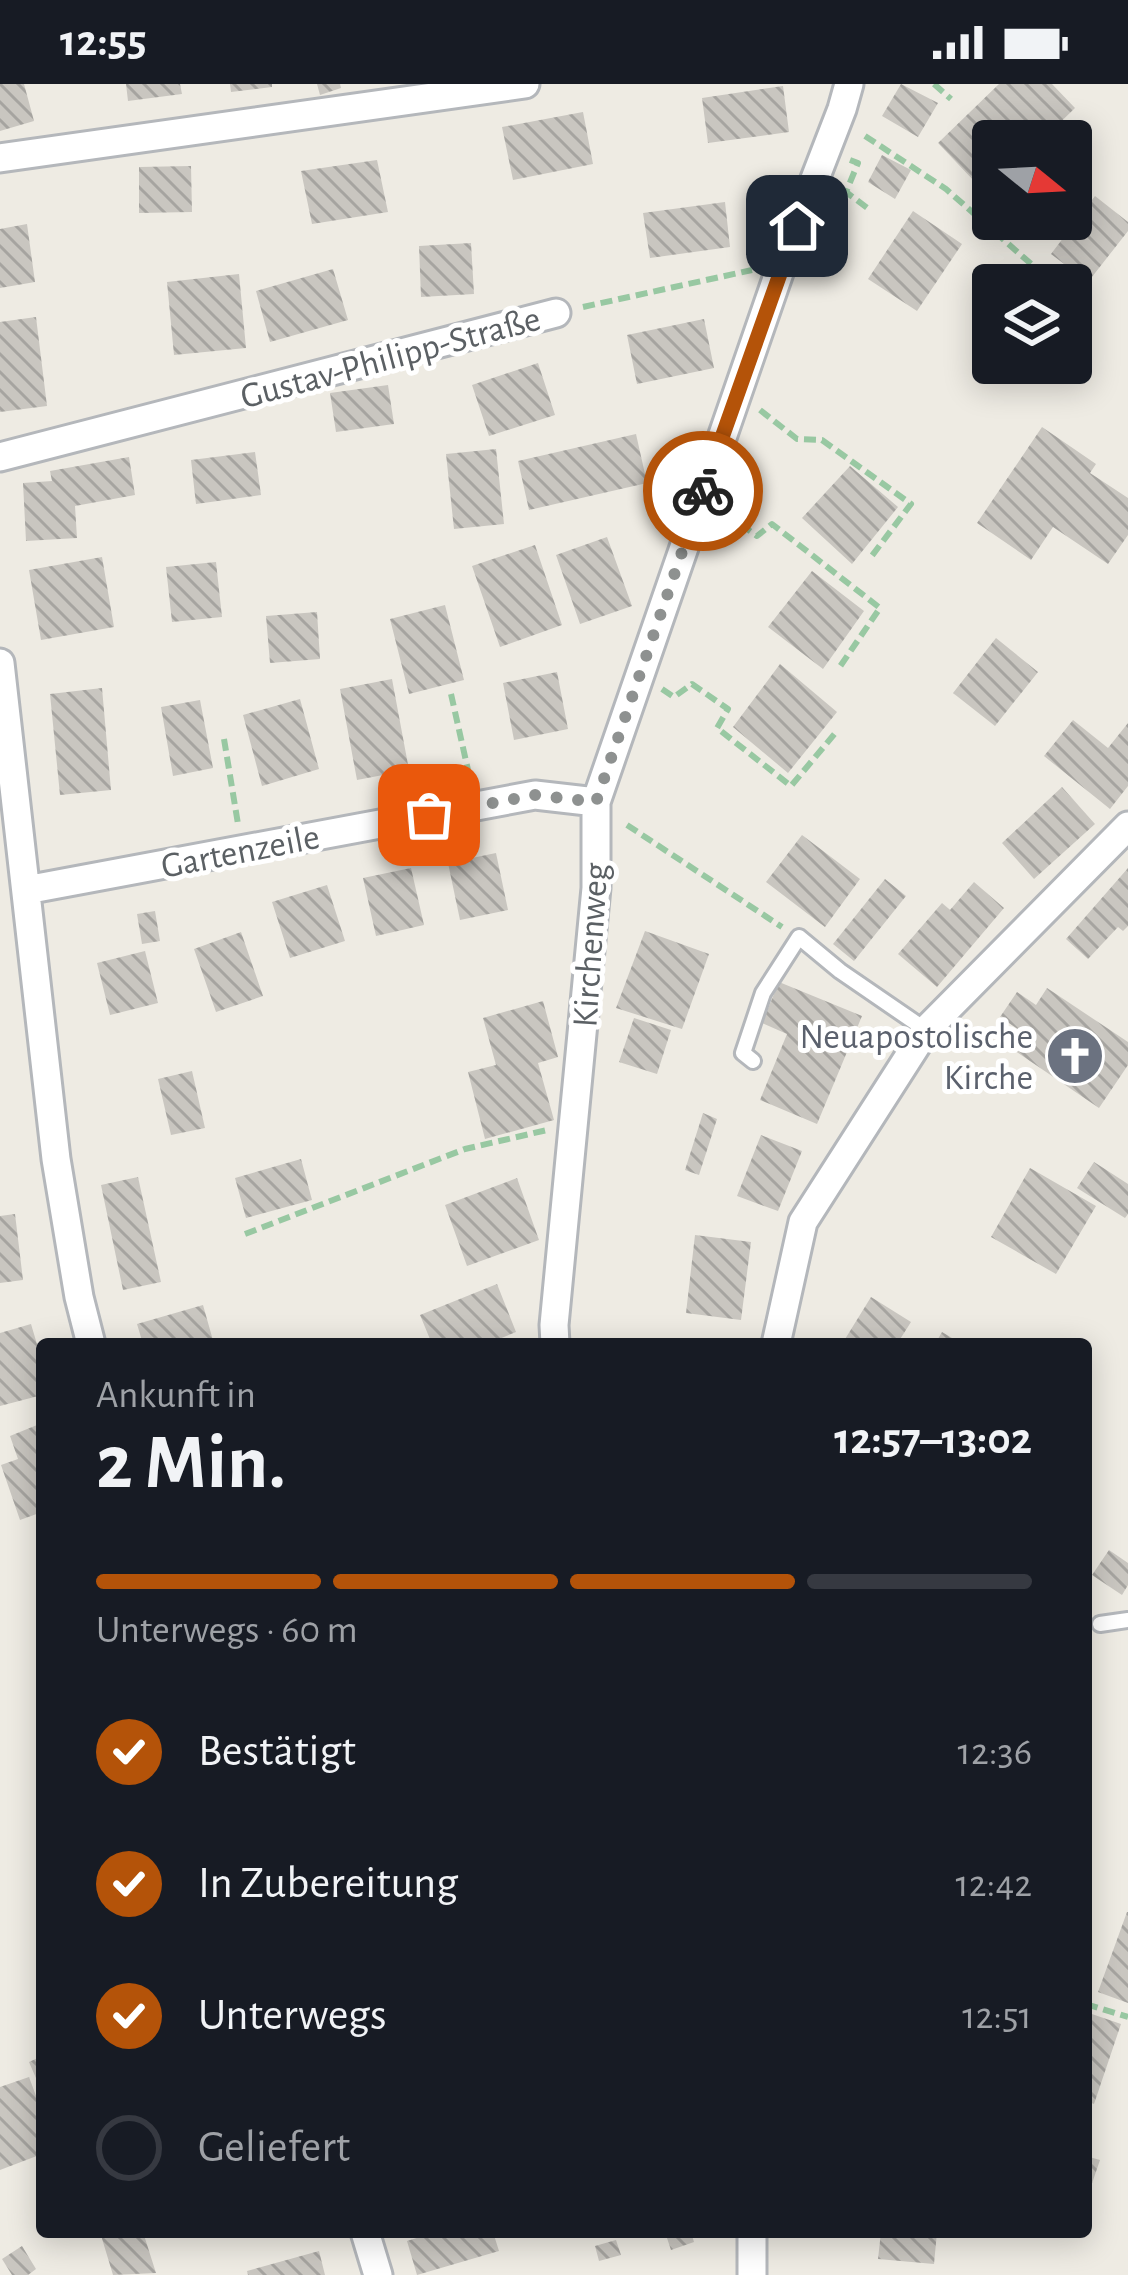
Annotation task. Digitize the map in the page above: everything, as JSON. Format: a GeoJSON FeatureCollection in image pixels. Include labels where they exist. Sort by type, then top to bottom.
{"type":"FeatureCollection","features":[{"type":"Feature","properties":{"kind":"street"},"geometry":{"type":"LineString","coordinates":[[0,158],[525,84]]}},
{"type":"Feature","properties":{"kind":"street","name":"Kirchenweg"},"geometry":{"type":"LineString","coordinates":[[555,1338],[596,888],[596,802],[849,84]]}},
{"type":"Feature","properties":{"kind":"street","name":"Gustav-Philipp-Straße"},"geometry":{"type":"LineString","coordinates":[[0,458],[556,313]]}},
{"type":"Feature","properties":{"kind":"street"},"geometry":{"type":"LineString","coordinates":[[0,663],[56,1159],[90,1338]]}},
{"type":"Feature","properties":{"kind":"street","name":"Gartenzeile"},"geometry":{"type":"LineString","coordinates":[[26,890],[535,795],[596,802]]}},
{"type":"Feature","properties":{"kind":"street"},"geometry":{"type":"LineString","coordinates":[[777,1338],[803,1222],[926,1030],[1128,826]]}},
{"type":"Feature","properties":{"kind":"street"},"geometry":{"type":"LineString","coordinates":[[367,2238],[378,2275]]}},
{"type":"Feature","properties":{"kind":"street"},"geometry":{"type":"LineString","coordinates":[[752,2238],[752,2275]]}},
{"type":"Feature","properties":{"kind":"lane"},"geometry":{"type":"LineString","coordinates":[[753,1060],[743,1053],[763,993],[799,937],[926,1030]]}},
{"type":"Feature","properties":{"kind":"lane"},"geometry":{"type":"LineString","coordinates":[[1100,1624],[1128,1620]]}},
{"type":"Feature","properties":{"kind":"path"},"geometry":{"type":"LineString","coordinates":[[934,84],[951,99]]}},
{"type":"Feature","properties":{"kind":"path"},"geometry":{"type":"LineString","coordinates":[[838,119],[946,189],[1031,264]]}},
{"type":"Feature","properties":{"kind":"path","name":"Gustav-Philipp-Straße"},"geometry":{"type":"LineString","coordinates":[[556,313],[782,264]]}},
{"type":"Feature","properties":{"kind":"path"},"geometry":{"type":"LineString","coordinates":[[738,392],[797,439],[822,440],[911,504],[871,557]]}},
{"type":"Feature","properties":{"kind":"path"},"geometry":{"type":"LineString","coordinates":[[701,496],[757,536],[772,524],[880,608],[839,668]]}},
{"type":"Feature","properties":{"kind":"path"},"geometry":{"type":"LineString","coordinates":[[640,673],[674,698],[692,684],[728,709],[716,728],[791,786],[837,731]]}},
{"type":"Feature","properties":{"kind":"path"},"geometry":{"type":"LineString","coordinates":[[451,694],[476,806]]}},
{"type":"Feature","properties":{"kind":"path"},"geometry":{"type":"LineString","coordinates":[[224,739],[242,850]]}},
{"type":"Feature","properties":{"kind":"path"},"geometry":{"type":"LineString","coordinates":[[596,802],[799,937]]}},
{"type":"Feature","properties":{"kind":"path"},"geometry":{"type":"LineString","coordinates":[[244,1234],[465,1148],[574,1124]]}},
{"type":"Feature","properties":{"kind":"path"},"geometry":{"type":"LineString","coordinates":[[1092,2006],[1128,2017]]}},
{"type":"Feature","properties":{"kind":"building"},"geometry":{"type":"Polygon","coordinates":[[[0,84],[24,84],[34,121],[0,131],[0,84]]]}},
{"type":"Feature","properties":{"kind":"building"},"geometry":{"type":"Polygon","coordinates":[[[126,84],[180,84],[182,94],[128,101],[126,84]]]}},
{"type":"Feature","properties":{"kind":"building"},"geometry":{"type":"Polygon","coordinates":[[[230,84],[272,84],[272,87],[231,92],[230,84]]]}},
{"type":"Feature","properties":{"kind":"building"},"geometry":{"type":"Polygon","coordinates":[[[317,84],[340,84],[341,88],[320,95],[317,84]]]}},
{"type":"Feature","properties":{"kind":"building"},"geometry":{"type":"Polygon","coordinates":[[[901,84],[938,103],[918,137],[882,116],[901,84]]]}},
{"type":"Feature","properties":{"kind":"building"},"geometry":{"type":"Polygon","coordinates":[[[999,84],[1052,84],[1075,108],[1063,120],[972,120],[972,179],[938,143],[999,84]]]}},
{"type":"Feature","properties":{"kind":"building"},"geometry":{"type":"Polygon","coordinates":[[[783,86],[789,132],[708,143],[702,98],[783,86]]]}},
{"type":"Feature","properties":{"kind":"building"},"geometry":{"type":"Polygon","coordinates":[[[583,112],[593,164],[513,180],[502,127],[583,112]]]}},
{"type":"Feature","properties":{"kind":"building"},"geometry":{"type":"Polygon","coordinates":[[[882,155],[911,170],[895,199],[868,182],[882,155]]]}},
{"type":"Feature","properties":{"kind":"building"},"geometry":{"type":"Polygon","coordinates":[[[377,160],[388,212],[312,224],[301,171],[377,160]]]}},
{"type":"Feature","properties":{"kind":"building"},"geometry":{"type":"Polygon","coordinates":[[[191,166],[192,212],[139,213],[139,167],[191,166]]]}},
{"type":"Feature","properties":{"kind":"building"},"geometry":{"type":"Polygon","coordinates":[[[1095,196],[1128,222],[1128,231],[1092,277],[1092,264],[1064,264],[1051,254],[1062,240],[1092,240],[1095,196]]]}},
{"type":"Feature","properties":{"kind":"building"},"geometry":{"type":"Polygon","coordinates":[[[725,202],[730,247],[650,258],[643,213],[725,202]]]}},
{"type":"Feature","properties":{"kind":"building"},"geometry":{"type":"Polygon","coordinates":[[[913,211],[962,244],[917,311],[868,279],[913,211]]]}},
{"type":"Feature","properties":{"kind":"building"},"geometry":{"type":"Polygon","coordinates":[[[27,224],[35,282],[0,288],[0,229],[27,224]]]}},
{"type":"Feature","properties":{"kind":"building"},"geometry":{"type":"Polygon","coordinates":[[[471,243],[474,294],[421,297],[419,246],[471,243]]]}},
{"type":"Feature","properties":{"kind":"building"},"geometry":{"type":"Polygon","coordinates":[[[333,269],[348,320],[270,342],[256,291],[333,269]]]}},
{"type":"Feature","properties":{"kind":"building"},"geometry":{"type":"Polygon","coordinates":[[[239,274],[246,348],[174,355],[167,282],[239,274]]]}},
{"type":"Feature","properties":{"kind":"building"},"geometry":{"type":"Polygon","coordinates":[[[36,317],[47,406],[0,412],[0,322],[36,317]]]}},
{"type":"Feature","properties":{"kind":"building"},"geometry":{"type":"Polygon","coordinates":[[[704,319],[714,368],[637,384],[627,335],[704,319]]]}},
{"type":"Feature","properties":{"kind":"building"},"geometry":{"type":"Polygon","coordinates":[[[538,363],[555,415],[489,436],[472,385],[538,363]]]}},
{"type":"Feature","properties":{"kind":"building"},"geometry":{"type":"Polygon","coordinates":[[[388,385],[394,424],[336,432],[330,393],[388,385]]]}},
{"type":"Feature","properties":{"kind":"building"},"geometry":{"type":"Polygon","coordinates":[[[1042,427],[1096,464],[1090,473],[1128,498],[1128,535],[1108,564],[1053,527],[1031,560],[977,523],[1042,427]]]}},
{"type":"Feature","properties":{"kind":"building"},"geometry":{"type":"Polygon","coordinates":[[[636,434],[647,483],[529,510],[518,461],[636,434]]]}},
{"type":"Feature","properties":{"kind":"building"},"geometry":{"type":"Polygon","coordinates":[[[496,449],[504,524],[454,529],[446,454],[496,449]]]}},
{"type":"Feature","properties":{"kind":"building"},"geometry":{"type":"Polygon","coordinates":[[[255,452],[261,495],[196,504],[191,460],[255,452]]]}},
{"type":"Feature","properties":{"kind":"building"},"geometry":{"type":"Polygon","coordinates":[[[129,457],[135,495],[75,506],[77,538],[26,541],[23,483],[52,481],[50,471],[129,457]]]}},
{"type":"Feature","properties":{"kind":"building"},"geometry":{"type":"Polygon","coordinates":[[[850,466],[898,507],[852,564],[802,518],[850,466]]]}},
{"type":"Feature","properties":{"kind":"building"},"geometry":{"type":"Polygon","coordinates":[[[607,537],[632,606],[580,624],[556,555],[607,537]]]}},
{"type":"Feature","properties":{"kind":"building"},"geometry":{"type":"Polygon","coordinates":[[[535,545],[562,625],[500,647],[472,566],[535,545]]]}},
{"type":"Feature","properties":{"kind":"building"},"geometry":{"type":"Polygon","coordinates":[[[102,557],[114,627],[41,640],[29,570],[102,557]]]}},
{"type":"Feature","properties":{"kind":"building"},"geometry":{"type":"Polygon","coordinates":[[[216,562],[222,617],[172,622],[166,567],[216,562]]]}},
{"type":"Feature","properties":{"kind":"building"},"geometry":{"type":"Polygon","coordinates":[[[812,571],[864,611],[823,669],[768,627],[812,571]]]}},
{"type":"Feature","properties":{"kind":"building"},"geometry":{"type":"Polygon","coordinates":[[[445,605],[464,680],[409,694],[390,619],[445,605]]]}},
{"type":"Feature","properties":{"kind":"building"},"geometry":{"type":"Polygon","coordinates":[[[317,612],[320,659],[270,663],[266,616],[317,612]]]}},
{"type":"Feature","properties":{"kind":"building"},"geometry":{"type":"Polygon","coordinates":[[[996,638],[1038,672],[995,726],[953,693],[996,638]]]}},
{"type":"Feature","properties":{"kind":"building"},"geometry":{"type":"Polygon","coordinates":[[[780,664],[837,712],[788,773],[733,727],[780,664]]]}},
{"type":"Feature","properties":{"kind":"building"},"geometry":{"type":"Polygon","coordinates":[[[557,672],[568,729],[514,740],[503,683],[557,672]]]}},
{"type":"Feature","properties":{"kind":"building"},"geometry":{"type":"Polygon","coordinates":[[[392,679],[409,770],[357,780],[340,689],[392,679]]]}},
{"type":"Feature","properties":{"kind":"building"},"geometry":{"type":"Polygon","coordinates":[[[102,688],[111,790],[60,795],[50,694],[102,688]]]}},
{"type":"Feature","properties":{"kind":"building"},"geometry":{"type":"Polygon","coordinates":[[[300,699],[319,769],[262,786],[243,715],[300,699]]]}},
{"type":"Feature","properties":{"kind":"building"},"geometry":{"type":"Polygon","coordinates":[[[200,700],[213,768],[173,776],[161,707],[200,700]]]}},
{"type":"Feature","properties":{"kind":"building"},"geometry":{"type":"Polygon","coordinates":[[[1073,720],[1108,748],[1128,723],[1128,786],[1110,809],[1044,756],[1073,720]]]}},
{"type":"Feature","properties":{"kind":"building"},"geometry":{"type":"Polygon","coordinates":[[[1062,787],[1095,824],[1034,879],[1002,843],[1062,787]]]}},
{"type":"Feature","properties":{"kind":"building"},"geometry":{"type":"Polygon","coordinates":[[[802,835],[860,879],[825,927],[766,882],[802,835]]]}},
{"type":"Feature","properties":{"kind":"building"},"geometry":{"type":"Polygon","coordinates":[[[496,853],[508,910],[460,920],[448,863],[496,853]]]}},
{"type":"Feature","properties":{"kind":"building"},"geometry":{"type":"Polygon","coordinates":[[[411,868],[424,925],[376,936],[363,878],[411,868]]]}},
{"type":"Feature","properties":{"kind":"building"},"geometry":{"type":"Polygon","coordinates":[[[1128,868],[1128,926],[1123,931],[1118,927],[1088,959],[1066,939],[1128,868]]]}},
{"type":"Feature","properties":{"kind":"building"},"geometry":{"type":"Polygon","coordinates":[[[885,879],[906,896],[854,961],[833,944],[885,879]]]}},
{"type":"Feature","properties":{"kind":"building"},"geometry":{"type":"Polygon","coordinates":[[[974,882],[1004,908],[937,987],[898,954],[942,903],[950,910],[974,882]]]}},
{"type":"Feature","properties":{"kind":"building"},"geometry":{"type":"Polygon","coordinates":[[[327,885],[345,941],[290,958],[272,902],[327,885]]]}},
{"type":"Feature","properties":{"kind":"building"},"geometry":{"type":"Polygon","coordinates":[[[155,911],[160,941],[142,944],[137,914],[155,911]]]}},
{"type":"Feature","properties":{"kind":"building"},"geometry":{"type":"Polygon","coordinates":[[[645,931],[709,954],[682,1029],[616,1008],[645,931]]]}},
{"type":"Feature","properties":{"kind":"building"},"geometry":{"type":"Polygon","coordinates":[[[241,932],[263,996],[216,1012],[194,949],[241,932]]]}},
{"type":"Feature","properties":{"kind":"building"},"geometry":{"type":"Polygon","coordinates":[[[145,951],[158,1003],[110,1015],[97,963],[145,951]]]}},
{"type":"Feature","properties":{"kind":"building"},"geometry":{"type":"Polygon","coordinates":[[[779,982],[862,1016],[817,1124],[760,1100],[787,1034],[762,1023],[779,982]]]}},
{"type":"Feature","properties":{"kind":"building","name":"Neuapostolische Kirche"},"geometry":{"type":"Polygon","coordinates":[[[1047,988],[1128,1042],[1128,1065],[1099,1108],[1008,1046],[1019,1030],[1000,1017],[1017,992],[1036,1005],[1047,988]]]}},
{"type":"Feature","properties":{"kind":"building"},"geometry":{"type":"Polygon","coordinates":[[[543,1001],[558,1057],[538,1063],[554,1120],[485,1139],[468,1072],[496,1065],[483,1018],[543,1001]]]}},
{"type":"Feature","properties":{"kind":"building"},"geometry":{"type":"Polygon","coordinates":[[[634,1018],[671,1030],[657,1074],[619,1062],[634,1018]]]}},
{"type":"Feature","properties":{"kind":"building"},"geometry":{"type":"Polygon","coordinates":[[[192,1071],[205,1128],[171,1135],[158,1079],[192,1071]]]}},
{"type":"Feature","properties":{"kind":"building"},"geometry":{"type":"Polygon","coordinates":[[[703,1113],[717,1119],[699,1175],[685,1170],[703,1113]]]}},
{"type":"Feature","properties":{"kind":"building"},"geometry":{"type":"Polygon","coordinates":[[[761,1135],[802,1151],[778,1211],[737,1196],[761,1135]]]}},
{"type":"Feature","properties":{"kind":"building"},"geometry":{"type":"Polygon","coordinates":[[[301,1159],[312,1200],[246,1218],[235,1178],[301,1159]]]}},
{"type":"Feature","properties":{"kind":"building"},"geometry":{"type":"Polygon","coordinates":[[[1094,1162],[1128,1184],[1125,1218],[1077,1188],[1094,1162]]]}},
{"type":"Feature","properties":{"kind":"building"},"geometry":{"type":"Polygon","coordinates":[[[1030,1168],[1096,1206],[1056,1274],[991,1237],[1030,1168]]]}},
{"type":"Feature","properties":{"kind":"building"},"geometry":{"type":"Polygon","coordinates":[[[138,1177],[161,1282],[123,1290],[101,1185],[138,1177]]]}},
{"type":"Feature","properties":{"kind":"building"},"geometry":{"type":"Polygon","coordinates":[[[517,1178],[539,1240],[467,1266],[445,1205],[517,1178]]]}},
{"type":"Feature","properties":{"kind":"building"},"geometry":{"type":"Polygon","coordinates":[[[15,1214],[23,1280],[0,1283],[0,1216],[15,1214]]]}},
{"type":"Feature","properties":{"kind":"building"},"geometry":{"type":"Polygon","coordinates":[[[695,1235],[751,1242],[741,1320],[686,1313],[695,1235]]]}},
{"type":"Feature","properties":{"kind":"building"},"geometry":{"type":"Polygon","coordinates":[[[497,1284],[516,1332],[502,1338],[430,1338],[420,1315],[497,1284]]]}},
{"type":"Feature","properties":{"kind":"building"},"geometry":{"type":"Polygon","coordinates":[[[871,1297],[911,1322],[901,1338],[846,1338],[871,1297]]]}},
{"type":"Feature","properties":{"kind":"building"},"geometry":{"type":"Polygon","coordinates":[[[203,1305],[212,1338],[141,1338],[137,1324],[203,1305]]]}},
{"type":"Feature","properties":{"kind":"building"},"geometry":{"type":"Polygon","coordinates":[[[31,1324],[36,1341],[36,1397],[0,1406],[0,1333],[31,1324]]]}},
{"type":"Feature","properties":{"kind":"building"},"geometry":{"type":"Polygon","coordinates":[[[36,1425],[36,1514],[20,1520],[1,1465],[18,1459],[10,1436],[36,1425]]]}},
{"type":"Feature","properties":{"kind":"building"},"geometry":{"type":"Polygon","coordinates":[[[1109,1550],[1128,1563],[1128,1585],[1122,1595],[1092,1575],[1109,1550]]]}},
{"type":"Feature","properties":{"kind":"building"},"geometry":{"type":"Polygon","coordinates":[[[1128,1912],[1128,2003],[1098,1992],[1128,1912]]]}},
{"type":"Feature","properties":{"kind":"building"},"geometry":{"type":"Polygon","coordinates":[[[1092,2014],[1121,2024],[1092,2103],[1092,2014]]]}},
{"type":"Feature","properties":{"kind":"building"},"geometry":{"type":"Polygon","coordinates":[[[29,2077],[36,2096],[36,2156],[0,2170],[0,2087],[29,2077]]]}},
{"type":"Feature","properties":{"kind":"building"},"geometry":{"type":"Polygon","coordinates":[[[1092,2158],[1100,2160],[1092,2183],[1092,2158]]]}},
{"type":"Feature","properties":{"kind":"building"},"geometry":{"type":"Polygon","coordinates":[[[102,2238],[145,2238],[156,2273],[113,2275],[102,2238]]]}},
{"type":"Feature","properties":{"kind":"building"},"geometry":{"type":"Polygon","coordinates":[[[495,2238],[499,2251],[417,2275],[407,2241],[495,2238]]]}},
{"type":"Feature","properties":{"kind":"building"},"geometry":{"type":"Polygon","coordinates":[[[667,2238],[693,2238],[694,2242],[671,2250],[667,2238]]]}},
{"type":"Feature","properties":{"kind":"building"},"geometry":{"type":"Polygon","coordinates":[[[880,2238],[936,2238],[934,2264],[878,2259],[880,2238]]]}},
{"type":"Feature","properties":{"kind":"building"},"geometry":{"type":"Polygon","coordinates":[[[616,2240],[621,2255],[599,2261],[595,2246],[616,2240]]]}},
{"type":"Feature","properties":{"kind":"building"},"geometry":{"type":"Polygon","coordinates":[[[22,2246],[36,2269],[28,2275],[12,2275],[2,2259],[22,2246]]]}},
{"type":"Feature","properties":{"kind":"building"},"geometry":{"type":"Polygon","coordinates":[[[319,2251],[325,2275],[248,2275],[247,2271],[319,2251]]]}},
{"type":"Feature","properties":{"kind":"way so far"},"geometry":{"type":"LineString","coordinates":[[429,815],[535,795],[596,802],[703,491]]}},
{"type":"Feature","properties":{"kind":"place","name":"Neuapostolische Kirche"},"geometry":{"type":"Point","coordinates":[1075,1056]}},
{"type":"Feature","properties":{"kind":"route"},"geometry":{"type":"LineString","coordinates":[[703,491],[797,226]]}}]}
